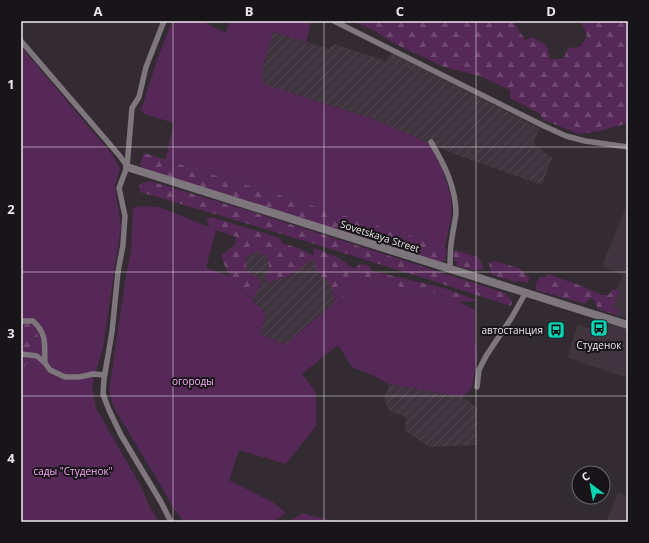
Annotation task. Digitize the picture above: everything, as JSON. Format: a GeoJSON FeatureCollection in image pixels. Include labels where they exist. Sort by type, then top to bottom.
{"type":"FeatureCollection","features":[{"type":"Feature","properties":{"kind":"street"},"geometry":{"type":"LineString","coordinates":[[164,21],[146,67],[139,97],[132,108],[127,167],[119,188],[125,216],[123,245],[118,272],[112,332],[103,394],[121,434],[162,502],[172,522]]}},
{"type":"Feature","properties":{"kind":"street"},"geometry":{"type":"LineString","coordinates":[[334,21],[566,136],[585,141],[628,147]]}},
{"type":"Feature","properties":{"kind":"street"},"geometry":{"type":"LineString","coordinates":[[21,41],[119,155],[127,167]]}},
{"type":"Feature","properties":{"kind":"street"},"geometry":{"type":"LineString","coordinates":[[431,142],[440,157],[454,194],[456,214],[451,240],[450,269]]}},
{"type":"Feature","properties":{"kind":"street","name":"Sovetskaya Street"},"geometry":{"type":"LineString","coordinates":[[127,167],[628,325]]}},
{"type":"Feature","properties":{"kind":"street"},"geometry":{"type":"LineString","coordinates":[[477,387],[479,370],[486,356],[512,317],[526,292]]}},
{"type":"Feature","properties":{"kind":"street"},"geometry":{"type":"LineString","coordinates":[[21,321],[33,321],[39,327],[44,341],[45,363]]}},
{"type":"Feature","properties":{"kind":"street"},"geometry":{"type":"LineString","coordinates":[[21,354],[37,356],[50,370],[65,377],[79,377],[93,374],[105,376]]}},
{"type":"Feature","properties":{"kind":"shaded area"},"geometry":{"type":"Polygon","coordinates":[[[273,32],[329,49],[334,44],[386,61],[391,53],[539,128],[534,144],[552,158],[542,185],[454,154],[373,119],[262,84],[262,70],[273,32]]]}},
{"type":"Feature","properties":{"kind":"shaded area"},"geometry":{"type":"Polygon","coordinates":[[[628,202],[628,319],[607,312],[623,275],[602,266],[628,202]]]}},
{"type":"Feature","properties":{"kind":"shaded area"},"geometry":{"type":"Polygon","coordinates":[[[257,250],[267,257],[269,273],[267,283],[286,277],[299,270],[310,260],[315,261],[323,278],[331,284],[335,303],[291,339],[287,345],[260,334],[266,314],[253,299],[262,282],[246,269],[246,258],[257,250]]]}},
{"type":"Feature","properties":{"kind":"shaded area"},"geometry":{"type":"Polygon","coordinates":[[[611,322],[628,328],[628,378],[568,358],[578,324],[598,332],[611,322]]]}},
{"type":"Feature","properties":{"kind":"shaded area"},"geometry":{"type":"Polygon","coordinates":[[[389,384],[462,397],[478,408],[477,445],[429,447],[405,431],[406,417],[389,411],[384,399],[389,384]]]}},
{"type":"Feature","properties":{"kind":"shaded area"},"geometry":{"type":"Polygon","coordinates":[[[618,492],[628,496],[628,522],[606,522],[618,492]]]}},
{"type":"Feature","properties":{"kind":"green space"},"geometry":{"type":"Polygon","coordinates":[[[172,21],[202,21],[225,33],[231,21],[311,21],[306,42],[273,32],[262,70],[263,84],[373,119],[429,143],[442,169],[451,196],[451,218],[445,247],[165,160],[174,123],[144,114],[141,110],[158,57],[172,21]]]}},
{"type":"Feature","properties":{"kind":"green space"},"geometry":{"type":"Polygon","coordinates":[[[353,21],[513,21],[525,40],[532,37],[546,45],[551,60],[564,58],[568,48],[580,47],[587,36],[581,21],[598,21],[601,23],[609,21],[628,21],[628,123],[600,131],[579,134],[544,120],[539,113],[510,98],[510,90],[480,76],[444,67],[395,44],[375,31],[353,21]]]}},
{"type":"Feature","properties":{"kind":"green space","name":"сады \"Студенок\""},"geometry":{"type":"Polygon","coordinates":[[[21,47],[111,153],[120,168],[115,186],[121,226],[103,348],[92,385],[96,408],[142,488],[150,508],[159,522],[21,522],[21,376],[38,338],[21,324],[21,47]]]}},
{"type":"Feature","properties":{"kind":"green space"},"geometry":{"type":"Polygon","coordinates":[[[144,153],[445,247],[447,251],[445,261],[440,262],[145,169],[140,165],[144,153]]]}},
{"type":"Feature","properties":{"kind":"green space"},"geometry":{"type":"Polygon","coordinates":[[[150,181],[259,214],[505,293],[512,301],[511,306],[419,276],[140,192],[139,185],[150,181]]]}},
{"type":"Feature","properties":{"kind":"green space","name":"огороды"},"geometry":{"type":"Polygon","coordinates":[[[139,206],[159,207],[216,230],[206,268],[229,276],[266,314],[260,334],[286,345],[291,339],[335,303],[340,302],[344,297],[350,266],[361,277],[395,286],[438,294],[475,310],[475,340],[478,354],[472,387],[462,397],[389,384],[352,367],[338,345],[302,374],[316,392],[316,426],[286,464],[239,450],[229,480],[274,503],[286,513],[272,522],[184,522],[174,509],[113,406],[109,390],[131,248],[133,209],[139,206]]]}},
{"type":"Feature","properties":{"kind":"green space"},"geometry":{"type":"Polygon","coordinates":[[[211,217],[280,238],[282,243],[301,249],[313,256],[314,248],[337,257],[350,266],[344,297],[340,302],[335,303],[331,285],[315,269],[315,261],[310,260],[299,270],[286,277],[267,283],[265,275],[269,273],[269,266],[267,257],[257,251],[246,258],[246,269],[262,282],[253,299],[231,279],[221,256],[235,244],[236,237],[210,228],[206,220],[211,217]]]}},
{"type":"Feature","properties":{"kind":"green space"},"geometry":{"type":"Polygon","coordinates":[[[455,250],[478,257],[484,268],[475,271],[457,266],[453,253],[455,250]]]}},
{"type":"Feature","properties":{"kind":"green space"},"geometry":{"type":"Polygon","coordinates":[[[494,261],[519,268],[530,278],[528,283],[518,281],[515,282],[492,275],[489,263],[494,261]]]}},
{"type":"Feature","properties":{"kind":"green space"},"geometry":{"type":"Polygon","coordinates":[[[360,264],[368,265],[372,271],[444,288],[479,301],[459,302],[438,294],[395,286],[361,277],[354,269],[360,264]]]}},
{"type":"Feature","properties":{"kind":"green space"},"geometry":{"type":"Polygon","coordinates":[[[548,274],[587,288],[601,295],[608,295],[614,289],[620,290],[613,307],[618,310],[617,315],[598,309],[594,300],[590,298],[585,304],[536,290],[536,283],[540,277],[546,277],[548,274]]]}},
{"type":"Feature","properties":{"kind":"green space"},"geometry":{"type":"Polygon","coordinates":[[[28,322],[36,328],[38,338],[21,376],[21,324],[28,322]]]}},
{"type":"Feature","properties":{"kind":"green space"},"geometry":{"type":"Polygon","coordinates":[[[303,513],[312,516],[338,522],[288,522],[303,513]]]}},
{"type":"Feature","properties":{"kind":"place","name":"Студенок"},"geometry":{"type":"Point","coordinates":[599,328]}},
{"type":"Feature","properties":{"kind":"place","name":"автостанция"},"geometry":{"type":"Point","coordinates":[556,330]}}]}
